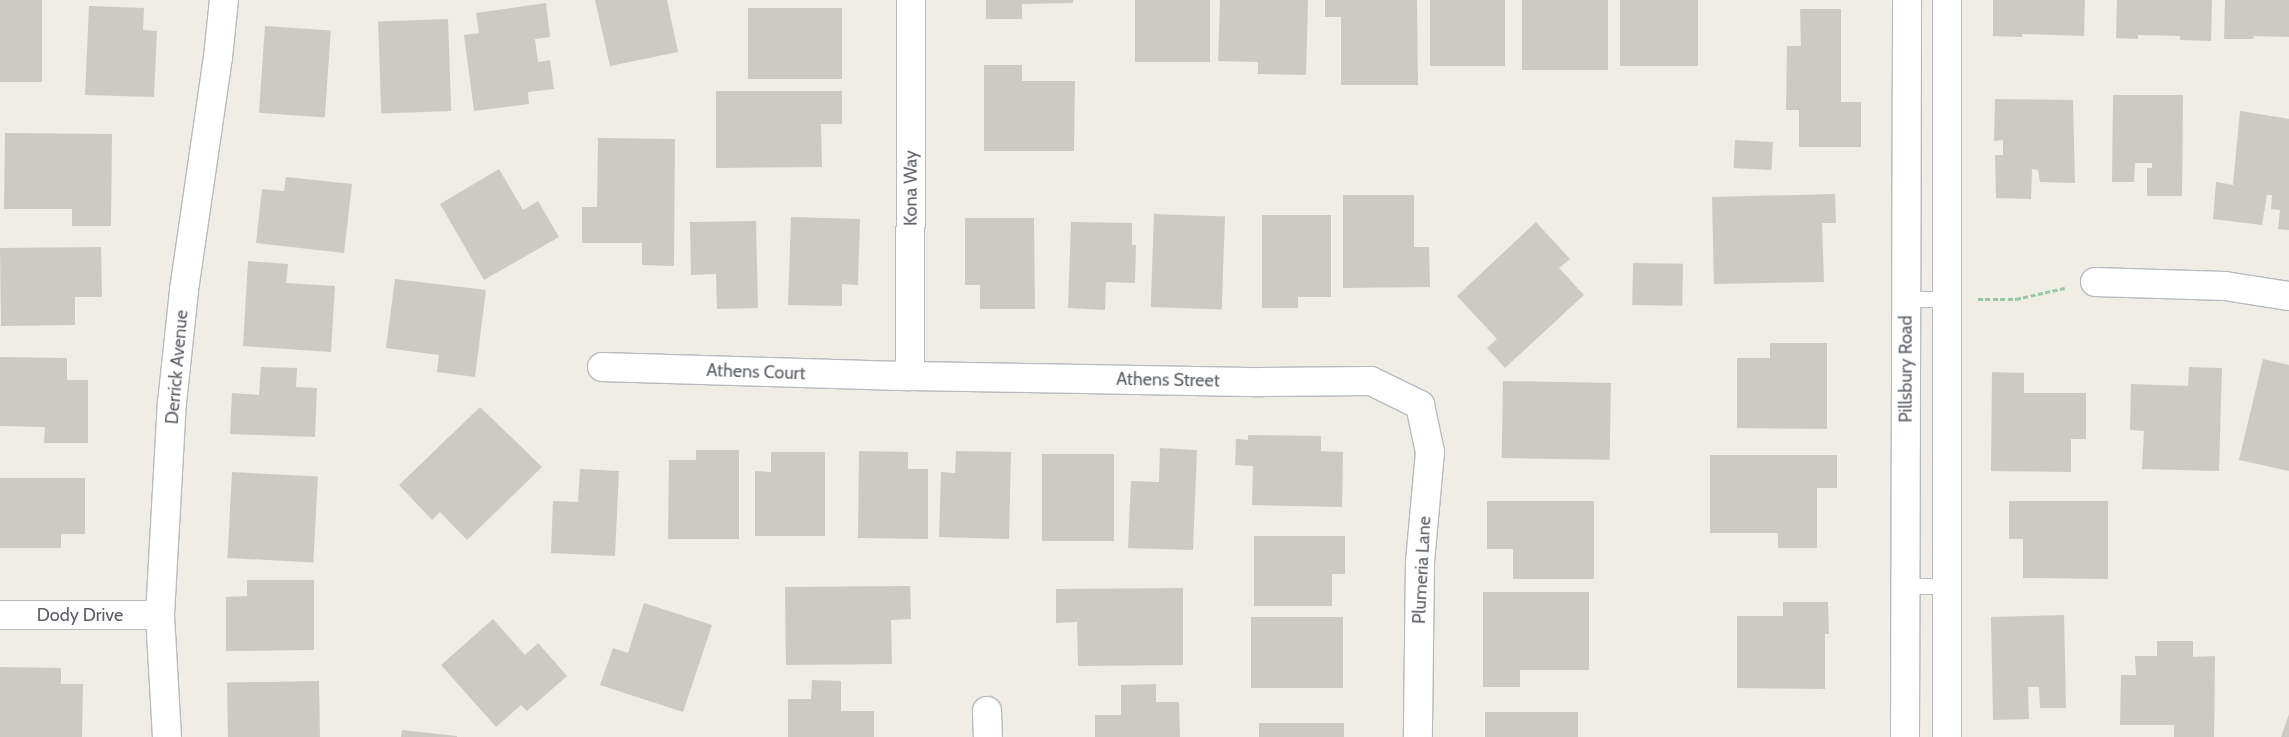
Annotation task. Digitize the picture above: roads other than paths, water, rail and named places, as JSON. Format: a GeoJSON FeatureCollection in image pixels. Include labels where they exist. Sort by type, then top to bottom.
{"type":"FeatureCollection","features":[{"type":"Feature","properties":{"kind":"street","name":"Derrick Avenue"},"geometry":{"type":"LineString","coordinates":[[167,737],[160,615],[172,403],[183,299],[218,57],[224,0]]}},
{"type":"Feature","properties":{"kind":"street","name":"Kona Way"},"geometry":{"type":"LineString","coordinates":[[910,376],[911,0]]}},
{"type":"Feature","properties":{"kind":"street","name":"Pillsbury Road"},"geometry":{"type":"LineString","coordinates":[[1905,737],[1907,0]]}},
{"type":"Feature","properties":{"kind":"street"},"geometry":{"type":"LineString","coordinates":[[1947,0],[1947,737]]}},
{"type":"Feature","properties":{"kind":"street"},"geometry":{"type":"LineString","coordinates":[[2095,282],[2225,286],[2289,296]]}},
{"type":"Feature","properties":{"kind":"street","name":"Athens Court"},"geometry":{"type":"LineString","coordinates":[[602,367],[910,376]]}},
{"type":"Feature","properties":{"kind":"street","name":"Athens Street"},"geometry":{"type":"LineString","coordinates":[[910,376],[1262,382],[1371,381],[1420,405]]}},
{"type":"Feature","properties":{"kind":"street","name":"Plumeria Lane"},"geometry":{"type":"LineString","coordinates":[[1418,737],[1420,562],[1430,452],[1420,405]]}},
{"type":"Feature","properties":{"kind":"street","name":"Dody Drive"},"geometry":{"type":"LineString","coordinates":[[0,616],[160,615]]}},
{"type":"Feature","properties":{"kind":"lane"},"geometry":{"type":"LineString","coordinates":[[1906,298],[1946,299]]}},
{"type":"Feature","properties":{"kind":"lane"},"geometry":{"type":"LineString","coordinates":[[1906,586],[1946,586]]}}]}
